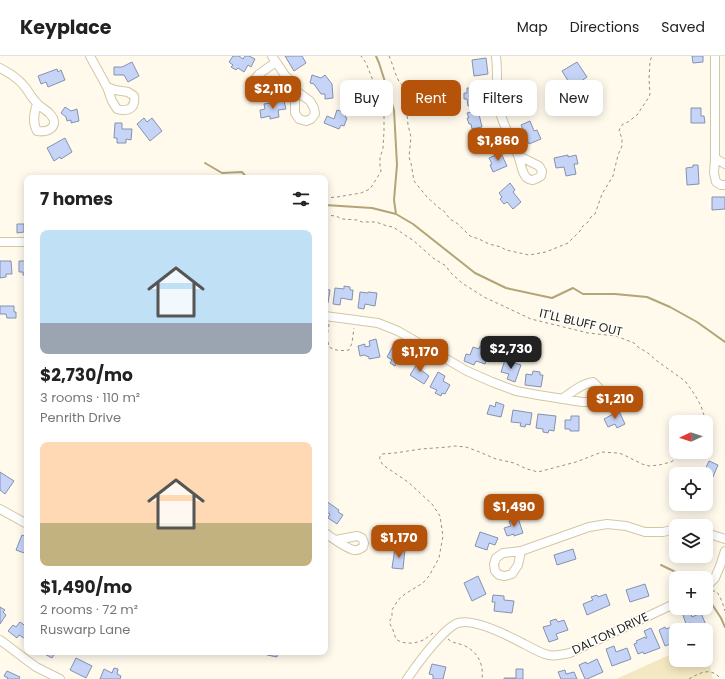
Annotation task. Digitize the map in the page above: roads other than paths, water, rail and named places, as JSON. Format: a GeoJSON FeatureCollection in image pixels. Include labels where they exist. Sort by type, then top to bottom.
{"type":"FeatureCollection","features":[{"type":"Feature","properties":{"kind":"street"},"geometry":{"type":"LineString","coordinates":[[90,56],[107,87]]}},
{"type":"Feature","properties":{"kind":"street"},"geometry":{"type":"LineString","coordinates":[[496,56],[498,70],[497,92],[500,110],[519,156]]}},
{"type":"Feature","properties":{"kind":"street"},"geometry":{"type":"LineString","coordinates":[[715,56],[714,172],[716,182],[721,185],[725,185]]}},
{"type":"Feature","properties":{"kind":"street"},"geometry":{"type":"LineString","coordinates":[[288,78],[263,93],[254,89],[254,80],[274,59],[288,78],[296,90]]}},
{"type":"Feature","properties":{"kind":"street"},"geometry":{"type":"LineString","coordinates":[[0,68],[17,78],[37,104]]}},
{"type":"Feature","properties":{"kind":"street"},"geometry":{"type":"LineString","coordinates":[[715,158],[725,164]]}},
{"type":"Feature","properties":{"kind":"street"},"geometry":{"type":"LineString","coordinates":[[0,242],[24,242]]}},
{"type":"Feature","properties":{"kind":"street"},"geometry":{"type":"LineString","coordinates":[[328,317],[378,323],[398,331],[467,371],[492,382],[516,391],[563,398]]}},
{"type":"Feature","properties":{"kind":"street"},"geometry":{"type":"LineString","coordinates":[[0,509],[24,521]]}},
{"type":"Feature","properties":{"kind":"street"},"geometry":{"type":"LineString","coordinates":[[521,551],[588,527],[607,524],[626,526],[645,532],[669,531]]}},
{"type":"Feature","properties":{"kind":"street"},"geometry":{"type":"LineString","coordinates":[[328,535],[336,540]]}},
{"type":"Feature","properties":{"kind":"street"},"geometry":{"type":"LineString","coordinates":[[713,535],[725,539]]}},
{"type":"Feature","properties":{"kind":"street"},"geometry":{"type":"LineString","coordinates":[[713,581],[725,552]]}},
{"type":"Feature","properties":{"kind":"street"},"geometry":{"type":"LineString","coordinates":[[715,578],[725,578]]}},
{"type":"Feature","properties":{"kind":"street","name":"DALTON DRIVE"},"geometry":{"type":"LineString","coordinates":[[407,679],[429,650],[449,629],[457,623],[468,622],[489,628],[548,655],[558,655],[570,653],[669,606]]}},
{"type":"Feature","properties":{"kind":"street"},"geometry":{"type":"LineString","coordinates":[[1,644],[36,667],[60,679]]}},
{"type":"Feature","properties":{"kind":"waterway"},"geometry":{"type":"LineString","coordinates":[[376,56],[394,110],[397,165],[394,200],[396,214]]}},
{"type":"Feature","properties":{"kind":"waterway"},"geometry":{"type":"LineString","coordinates":[[205,163],[222,173],[242,172],[244,175]]}},
{"type":"Feature","properties":{"kind":"waterway"},"geometry":{"type":"LineString","coordinates":[[328,205],[372,208],[396,214],[413,224],[475,273],[506,288],[552,298],[573,288],[583,294],[615,294],[647,297],[670,307],[697,322],[725,342]]}},
{"type":"Feature","properties":{"kind":"waterway"},"geometry":{"type":"LineString","coordinates":[[661,565],[673,571]]}},
{"type":"Feature","properties":{"kind":"waterway"},"geometry":{"type":"LineString","coordinates":[[713,606],[725,627]]}}]}
